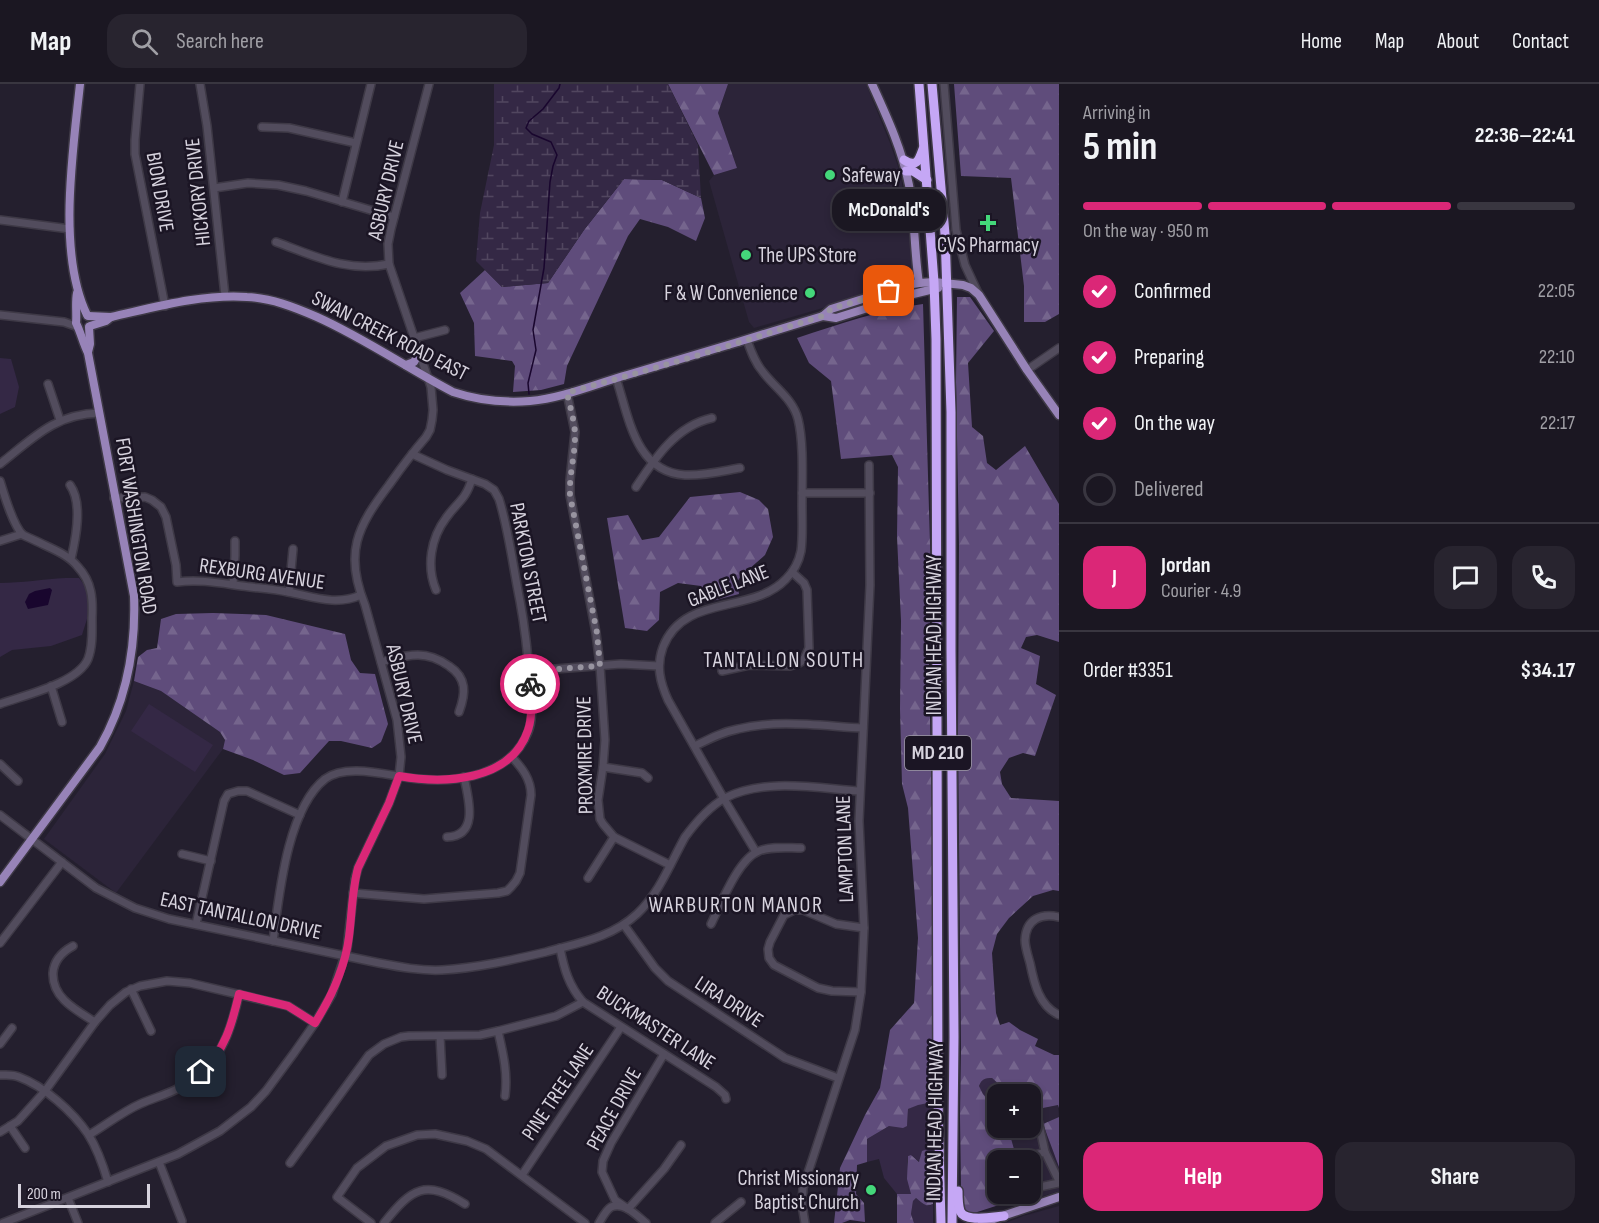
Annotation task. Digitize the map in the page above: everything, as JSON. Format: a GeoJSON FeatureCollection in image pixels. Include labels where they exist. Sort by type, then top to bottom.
{"type":"FeatureCollection","features":[{"type":"Feature","properties":{"kind":"highway","name":"INDIAN HEAD HIGHWAY"},"geometry":{"type":"LineString","coordinates":[[919,84],[934,286],[938,1103],[941,1223]]}},
{"type":"Feature","properties":{"kind":"highway","name":"INDIAN HEAD HIGHWAY"},"geometry":{"type":"LineString","coordinates":[[933,84],[945,234],[952,463],[954,1037],[952,1223]]}},
{"type":"Feature","properties":{"kind":"highway"},"geometry":{"type":"LineString","coordinates":[[904,160],[908,163],[916,163],[924,146]]}},
{"type":"Feature","properties":{"kind":"highway"},"geometry":{"type":"LineString","coordinates":[[906,171],[916,172],[927,180]]}},
{"type":"Feature","properties":{"kind":"highway"},"geometry":{"type":"LineString","coordinates":[[953,1124],[960,1212],[971,1221],[1004,1216]]}},
{"type":"Feature","properties":{"kind":"main road","name":"FORT WASHINGTON ROAD"},"geometry":{"type":"LineString","coordinates":[[0,882],[100,747],[113,723],[125,685],[134,630],[134,596],[88,353],[77,323],[77,293],[69,205],[80,84]]}},
{"type":"Feature","properties":{"kind":"main road"},"geometry":{"type":"LineString","coordinates":[[872,84],[904,160],[910,193],[919,283]]}},
{"type":"Feature","properties":{"kind":"main road","name":"SWAN CREEK ROAD EAST"},"geometry":{"type":"LineString","coordinates":[[87,316],[111,317],[204,298],[254,297],[292,307],[342,330],[459,394],[493,400],[530,401],[567,393],[747,340],[823,316],[831,309],[907,285],[919,283],[934,286]]}},
{"type":"Feature","properties":{"kind":"main road","name":"SWAN CREEK ROAD EAST"},"geometry":{"type":"LineString","coordinates":[[823,316],[836,318],[934,286],[947,284]]}},
{"type":"Feature","properties":{"kind":"main road"},"geometry":{"type":"LineString","coordinates":[[947,284],[963,285],[979,295],[1059,415]]}},
{"type":"Feature","properties":{"kind":"main road","name":"FORT WASHINGTON ROAD"},"geometry":{"type":"LineString","coordinates":[[77,293],[87,316]]}},
{"type":"Feature","properties":{"kind":"main road"},"geometry":{"type":"LineString","coordinates":[[80,315],[87,316],[91,322],[90,326],[83,330],[77,323],[80,315]]}},
{"type":"Feature","properties":{"kind":"main road","name":"SWAN CREEK ROAD EAST"},"geometry":{"type":"LineString","coordinates":[[90,326],[111,317]]}},
{"type":"Feature","properties":{"kind":"main road","name":"FORT WASHINGTON ROAD"},"geometry":{"type":"LineString","coordinates":[[88,353],[90,326]]}},
{"type":"Feature","properties":{"kind":"main road"},"geometry":{"type":"LineString","coordinates":[[406,365],[414,362],[419,353]]}},
{"type":"Feature","properties":{"kind":"main road"},"geometry":{"type":"LineString","coordinates":[[982,1223],[1059,1197]]}},
{"type":"Feature","properties":{"kind":"street","name":"BION DRIVE"},"geometry":{"type":"LineString","coordinates":[[140,84],[135,154],[165,306]]}},
{"type":"Feature","properties":{"kind":"street","name":"HICKORY DRIVE"},"geometry":{"type":"LineString","coordinates":[[200,84],[206,113],[225,296]]}},
{"type":"Feature","properties":{"kind":"street"},"geometry":{"type":"LineString","coordinates":[[342,202],[371,84]]}},
{"type":"Feature","properties":{"kind":"street","name":"ASBURY DRIVE"},"geometry":{"type":"LineString","coordinates":[[3,1223],[159,1162],[197,1145],[220,1131],[244,1113],[266,1090],[315,1023],[332,994],[349,936],[355,879],[362,857],[389,803],[399,776],[401,757],[399,730],[356,577],[355,564],[359,531],[375,503],[430,430],[432,420],[431,387],[389,264],[388,244],[393,217],[429,84]]}},
{"type":"Feature","properties":{"kind":"street"},"geometry":{"type":"LineString","coordinates":[[944,84],[956,230],[965,265],[979,295]]}},
{"type":"Feature","properties":{"kind":"street"},"geometry":{"type":"LineString","coordinates":[[262,127],[290,128],[356,143]]}},
{"type":"Feature","properties":{"kind":"street"},"geometry":{"type":"LineString","coordinates":[[214,188],[248,183],[271,184],[393,217]]}},
{"type":"Feature","properties":{"kind":"street"},"geometry":{"type":"LineString","coordinates":[[0,220],[70,229]]}},
{"type":"Feature","properties":{"kind":"street"},"geometry":{"type":"LineString","coordinates":[[276,242],[349,266],[389,264]]}},
{"type":"Feature","properties":{"kind":"street"},"geometry":{"type":"LineString","coordinates":[[0,315],[77,323]]}},
{"type":"Feature","properties":{"kind":"street"},"geometry":{"type":"LineString","coordinates":[[414,338],[444,330]]}},
{"type":"Feature","properties":{"kind":"street","name":"GABLE LANE"},"geometry":{"type":"LineString","coordinates":[[659,666],[666,641],[680,623],[703,611],[768,592],[785,581],[799,557],[802,544],[802,493],[801,435],[797,415],[787,397],[761,370],[747,340]]}},
{"type":"Feature","properties":{"kind":"street"},"geometry":{"type":"LineString","coordinates":[[1027,370],[1059,348]]}},
{"type":"Feature","properties":{"kind":"street"},"geometry":{"type":"LineString","coordinates":[[616,378],[638,445],[658,468],[687,475],[740,468]]}},
{"type":"Feature","properties":{"kind":"street"},"geometry":{"type":"LineString","coordinates":[[48,384],[60,420]]}},
{"type":"Feature","properties":{"kind":"street","name":"PROXMIRE DRIVE"},"geometry":{"type":"LineString","coordinates":[[567,393],[575,432],[570,495],[597,633],[600,666],[605,740],[598,800],[599,811],[603,824],[614,837],[670,865]]}},
{"type":"Feature","properties":{"kind":"street"},"geometry":{"type":"LineString","coordinates":[[0,464],[60,420],[99,413]]}},
{"type":"Feature","properties":{"kind":"street"},"geometry":{"type":"LineString","coordinates":[[636,487],[671,441],[681,432],[703,420],[712,418]]}},
{"type":"Feature","properties":{"kind":"street","name":"PARKTON STREET"},"geometry":{"type":"LineString","coordinates":[[412,454],[485,484],[494,490],[502,507],[529,657],[530,725],[512,757]]}},
{"type":"Feature","properties":{"kind":"street","name":"LAMPTON LANE"},"geometry":{"type":"LineString","coordinates":[[805,1223],[802,1205],[803,1188],[855,1030],[861,992],[864,928],[859,791],[870,585],[869,465]]}},
{"type":"Feature","properties":{"kind":"street"},"geometry":{"type":"LineString","coordinates":[[436,590],[431,566],[435,538],[445,519],[464,498],[472,479]]}},
{"type":"Feature","properties":{"kind":"street"},"geometry":{"type":"LineString","coordinates":[[0,481],[8,507],[22,534],[71,559],[88,580],[93,602],[91,642],[86,663],[71,676],[51,686],[0,704]]}},
{"type":"Feature","properties":{"kind":"street"},"geometry":{"type":"LineString","coordinates":[[70,485],[76,497],[78,511],[71,559]]}},
{"type":"Feature","properties":{"kind":"street"},"geometry":{"type":"LineString","coordinates":[[802,493],[870,494]]}},
{"type":"Feature","properties":{"kind":"street","name":"REXBURG AVENUE"},"geometry":{"type":"LineString","coordinates":[[114,498],[145,497],[164,511],[176,565],[177,582],[205,581],[288,592],[323,600],[348,600],[361,595]]}},
{"type":"Feature","properties":{"kind":"street"},"geometry":{"type":"LineString","coordinates":[[0,541],[22,534]]}},
{"type":"Feature","properties":{"kind":"street"},"geometry":{"type":"LineString","coordinates":[[233,585],[235,541]]}},
{"type":"Feature","properties":{"kind":"street"},"geometry":{"type":"LineString","coordinates":[[288,592],[293,549]]}},
{"type":"Feature","properties":{"kind":"street"},"geometry":{"type":"LineString","coordinates":[[722,671],[749,665],[790,666],[806,657],[809,648],[807,590],[804,583],[792,572]]}},
{"type":"Feature","properties":{"kind":"street"},"geometry":{"type":"LineString","coordinates":[[381,662],[420,655],[445,663],[462,681],[464,694],[459,712]]}},
{"type":"Feature","properties":{"kind":"street"},"geometry":{"type":"LineString","coordinates":[[529,671],[621,664],[659,666],[663,689],[756,852]]}},
{"type":"Feature","properties":{"kind":"street"},"geometry":{"type":"LineString","coordinates":[[51,686],[62,722]]}},
{"type":"Feature","properties":{"kind":"street"},"geometry":{"type":"LineString","coordinates":[[694,746],[726,732],[750,726],[791,724],[863,728]]}},
{"type":"Feature","properties":{"kind":"street"},"geometry":{"type":"LineString","coordinates":[[273,941],[282,875],[300,815],[318,787],[328,777],[350,771],[437,780],[464,777],[492,769],[512,757],[528,779],[531,795],[521,869],[516,881],[507,891],[435,899],[353,893]]}},
{"type":"Feature","properties":{"kind":"street"},"geometry":{"type":"LineString","coordinates":[[0,764],[18,781]]}},
{"type":"Feature","properties":{"kind":"street"},"geometry":{"type":"LineString","coordinates":[[603,767],[642,773],[648,778]]}},
{"type":"Feature","properties":{"kind":"street"},"geometry":{"type":"LineString","coordinates":[[447,837],[461,833],[469,820],[470,809],[464,777]]}},
{"type":"Feature","properties":{"kind":"street","name":"EAST TANTALLON DRIVE"},"geometry":{"type":"LineString","coordinates":[[0,815],[96,888],[124,903],[169,919],[401,967],[441,970],[500,962],[560,948],[598,938],[624,925],[651,900],[685,837],[697,822],[724,799],[767,786],[859,791]]}},
{"type":"Feature","properties":{"kind":"street"},"geometry":{"type":"LineString","coordinates":[[196,924],[224,801],[228,794],[247,791],[300,815]]}},
{"type":"Feature","properties":{"kind":"street"},"geometry":{"type":"LineString","coordinates":[[588,878],[614,837]]}},
{"type":"Feature","properties":{"kind":"street"},"geometry":{"type":"LineString","coordinates":[[711,924],[736,874],[756,852],[772,848],[801,848]]}},
{"type":"Feature","properties":{"kind":"street"},"geometry":{"type":"LineString","coordinates":[[182,854],[211,861]]}},
{"type":"Feature","properties":{"kind":"street"},"geometry":{"type":"LineString","coordinates":[[0,944],[62,862]]}},
{"type":"Feature","properties":{"kind":"street"},"geometry":{"type":"LineString","coordinates":[[861,992],[818,988],[774,965],[769,958],[768,949],[784,915],[797,909],[836,924],[864,928]]}},
{"type":"Feature","properties":{"kind":"street"},"geometry":{"type":"LineString","coordinates":[[1059,917],[1045,915],[1037,918],[1031,924],[1025,939],[1038,993],[1046,1006],[1059,1015]]}},
{"type":"Feature","properties":{"kind":"street","name":"LIRA DRIVE"},"geometry":{"type":"LineString","coordinates":[[624,925],[655,969],[668,981],[785,1058],[838,1078]]}},
{"type":"Feature","properties":{"kind":"street"},"geometry":{"type":"LineString","coordinates":[[73,946],[63,952],[55,963],[54,985],[65,1001],[95,1022]]}},
{"type":"Feature","properties":{"kind":"street","name":"BUCKMASTER LANE"},"geometry":{"type":"LineString","coordinates":[[560,948],[568,980],[583,1002],[716,1087],[726,1099]]}},
{"type":"Feature","properties":{"kind":"street"},"geometry":{"type":"LineString","coordinates":[[0,1132],[22,1116],[45,1091],[95,1022],[110,1005],[131,989],[159,982],[190,983],[288,1006],[315,1023]]}},
{"type":"Feature","properties":{"kind":"street"},"geometry":{"type":"LineString","coordinates":[[131,989],[151,1031]]}},
{"type":"Feature","properties":{"kind":"street"},"geometry":{"type":"LineString","coordinates":[[89,1135],[133,1107],[167,1094],[187,1083],[208,1066],[222,1048],[230,1032],[239,994]]}},
{"type":"Feature","properties":{"kind":"street"},"geometry":{"type":"LineString","coordinates":[[290,1163],[361,1065],[384,1044],[400,1037],[421,1035],[480,1035],[556,1016],[583,1002]]}},
{"type":"Feature","properties":{"kind":"street","name":"PINE TREE LANE"},"geometry":{"type":"LineString","coordinates":[[522,1174],[621,1027]]}},
{"type":"Feature","properties":{"kind":"street"},"geometry":{"type":"LineString","coordinates":[[0,1044],[12,1028]]}},
{"type":"Feature","properties":{"kind":"street"},"geometry":{"type":"LineString","coordinates":[[498,1031],[506,1066],[505,1096]]}},
{"type":"Feature","properties":{"kind":"street"},"geometry":{"type":"LineString","coordinates":[[440,1036],[442,1075]]}},
{"type":"Feature","properties":{"kind":"street","name":"PEACE DRIVE"},"geometry":{"type":"LineString","coordinates":[[646,1223],[615,1200],[602,1172],[603,1161],[611,1143],[664,1054]]}},
{"type":"Feature","properties":{"kind":"street"},"geometry":{"type":"LineString","coordinates":[[0,1075],[19,1077],[45,1091],[71,1114],[89,1135],[108,1182]]}},
{"type":"Feature","properties":{"kind":"street"},"geometry":{"type":"LineString","coordinates":[[10,1126],[25,1148]]}},
{"type":"Feature","properties":{"kind":"street"},"geometry":{"type":"LineString","coordinates":[[1041,1131],[1046,1152],[1059,1182],[1041,1186]]}},
{"type":"Feature","properties":{"kind":"street"},"geometry":{"type":"LineString","coordinates":[[371,1223],[337,1197],[357,1168],[386,1146],[417,1134],[435,1134],[467,1141],[486,1149],[585,1223]]}},
{"type":"Feature","properties":{"kind":"street"},"geometry":{"type":"LineString","coordinates":[[599,1223],[611,1208],[628,1209],[664,1169],[681,1145]]}},
{"type":"Feature","properties":{"kind":"street"},"geometry":{"type":"LineString","coordinates":[[1041,1154],[1046,1152]]}},
{"type":"Feature","properties":{"kind":"street"},"geometry":{"type":"LineString","coordinates":[[159,1162],[182,1221]]}},
{"type":"Feature","properties":{"kind":"street"},"geometry":{"type":"LineString","coordinates":[[384,1223],[401,1202],[421,1191],[442,1191],[465,1204]]}},
{"type":"Feature","properties":{"kind":"street"},"geometry":{"type":"LineString","coordinates":[[68,1198],[78,1223]]}},
{"type":"Feature","properties":{"kind":"street"},"geometry":{"type":"LineString","coordinates":[[714,1223],[741,1202]]}},
{"type":"Feature","properties":{"kind":"shaded area"},"geometry":{"type":"Polygon","coordinates":[[[728,84],[866,84],[900,172],[915,281],[754,328],[749,322],[709,181],[714,175],[737,168],[718,113],[728,84]]]}},
{"type":"Feature","properties":{"kind":"shaded area"},"geometry":{"type":"Polygon","coordinates":[[[50,588],[52,590],[48,605],[28,609],[25,602],[29,594],[50,588]]]}},
{"type":"Feature","properties":{"kind":"shaded area"},"geometry":{"type":"Polygon","coordinates":[[[134,681],[161,691],[220,732],[225,740],[223,749],[116,893],[44,839],[105,754],[126,711],[134,681]]]}},
{"type":"Feature","properties":{"kind":"shaded area"},"geometry":{"type":"Polygon","coordinates":[[[1058,1105],[1059,1117],[1043,1124],[1059,1167],[1059,1191],[1041,1197],[1041,1150],[1014,1150],[1011,1138],[1041,1138],[1041,1108],[1058,1105]]]}},
{"type":"Feature","properties":{"kind":"shaded area"},"geometry":{"type":"Polygon","coordinates":[[[1059,1206],[1059,1223],[1006,1223],[1023,1216],[1059,1206]]]}},
{"type":"Feature","properties":{"kind":"green space"},"geometry":{"type":"Polygon","coordinates":[[[494,84],[668,84],[698,145],[701,198],[662,180],[624,179],[584,230],[548,283],[502,287],[476,261],[480,213],[494,145],[494,84]]]}},
{"type":"Feature","properties":{"kind":"green space"},"geometry":{"type":"Polygon","coordinates":[[[668,84],[728,84],[718,113],[737,168],[714,175],[668,84]]]}},
{"type":"Feature","properties":{"kind":"green space"},"geometry":{"type":"Polygon","coordinates":[[[954,84],[1059,84],[1059,314],[1045,322],[1024,322],[1024,286],[1011,178],[961,176],[954,84]]]}},
{"type":"Feature","properties":{"kind":"green space"},"geometry":{"type":"Polygon","coordinates":[[[624,179],[662,180],[701,198],[705,218],[696,241],[668,227],[640,219],[628,236],[567,366],[564,384],[541,390],[513,392],[515,366],[512,361],[475,356],[474,323],[460,293],[485,270],[502,287],[548,283],[584,230],[624,179]]]}},
{"type":"Feature","properties":{"kind":"green space"},"geometry":{"type":"Polygon","coordinates":[[[957,297],[970,297],[994,331],[968,363],[972,427],[983,436],[987,463],[996,470],[1025,446],[1059,504],[1059,642],[1037,635],[1026,637],[1021,648],[1040,656],[1036,684],[1056,695],[1035,756],[1023,753],[1009,758],[1000,772],[1002,784],[1011,798],[1059,801],[1059,891],[1053,890],[1033,896],[1009,918],[997,934],[992,953],[996,1013],[1000,1025],[1009,1022],[1038,1039],[1035,1046],[1059,1055],[1059,1108],[1058,1105],[1041,1108],[1041,1084],[999,1084],[992,1078],[982,1080],[979,1086],[987,1098],[987,1138],[1011,1138],[1014,1150],[987,1150],[987,1166],[985,1167],[987,1204],[1002,1204],[971,1214],[963,1208],[961,1188],[959,545],[957,297]]]}},
{"type":"Feature","properties":{"kind":"green space"},"geometry":{"type":"Polygon","coordinates":[[[923,304],[931,578],[929,660],[933,1102],[908,1109],[907,1126],[903,1128],[889,1126],[867,1139],[867,1162],[857,1165],[856,1194],[864,1203],[865,1222],[850,1220],[834,1223],[840,1168],[880,1088],[890,1030],[914,1003],[918,938],[908,808],[902,784],[901,621],[897,537],[898,467],[892,455],[841,459],[831,381],[809,363],[797,338],[875,314],[923,304]]]}},
{"type":"Feature","properties":{"kind":"green space"},"geometry":{"type":"Polygon","coordinates":[[[0,358],[11,359],[19,387],[15,407],[0,414],[0,358]]]}},
{"type":"Feature","properties":{"kind":"green space"},"geometry":{"type":"Polygon","coordinates":[[[740,492],[759,500],[768,509],[773,537],[765,555],[737,582],[739,594],[708,602],[701,586],[678,583],[660,592],[659,620],[647,631],[625,628],[607,518],[628,515],[642,540],[659,537],[690,497],[740,492]]]}},
{"type":"Feature","properties":{"kind":"green space"},"geometry":{"type":"Polygon","coordinates":[[[79,578],[88,592],[90,606],[82,635],[51,646],[12,650],[0,657],[0,583],[79,578]]]}},
{"type":"Feature","properties":{"kind":"green space"},"geometry":{"type":"Polygon","coordinates":[[[176,614],[266,615],[345,634],[351,660],[360,673],[375,674],[388,724],[381,742],[372,748],[341,741],[329,741],[300,773],[284,775],[223,749],[225,740],[220,732],[161,691],[134,681],[138,657],[147,650],[157,648],[161,619],[176,614]]]}},
{"type":"Feature","properties":{"kind":"green space"},"geometry":{"type":"Polygon","coordinates":[[[149,704],[213,745],[195,772],[131,731],[149,704]]]}},
{"type":"Feature","properties":{"kind":"green space"},"geometry":{"type":"Polygon","coordinates":[[[992,1078],[999,1084],[987,1084],[987,1098],[979,1086],[982,1080],[992,1078]]]}},
{"type":"Feature","properties":{"kind":"green space"},"geometry":{"type":"Polygon","coordinates":[[[933,1102],[933,1152],[925,1150],[920,1162],[911,1155],[908,1156],[911,1194],[897,1194],[884,1178],[879,1159],[867,1162],[867,1139],[889,1126],[907,1125],[908,1109],[918,1104],[933,1102]]]}},
{"type":"Feature","properties":{"kind":"green space"},"geometry":{"type":"Polygon","coordinates":[[[1059,1117],[1059,1167],[1043,1124],[1059,1117]]]}},
{"type":"Feature","properties":{"kind":"green space"},"geometry":{"type":"Polygon","coordinates":[[[922,1151],[933,1152],[933,1204],[926,1205],[916,1198],[913,1201],[911,1214],[914,1223],[897,1223],[897,1194],[911,1194],[907,1179],[908,1156],[911,1155],[919,1162],[922,1151]]]}},
{"type":"Feature","properties":{"kind":"green space"},"geometry":{"type":"Polygon","coordinates":[[[916,1198],[929,1206],[933,1204],[933,1223],[914,1223],[911,1214],[913,1201],[916,1198]]]}},
{"type":"Feature","properties":{"kind":"waterway"},"geometry":{"type":"LineString","coordinates":[[529,394],[528,383],[536,350],[533,330],[544,268],[550,182],[557,155],[551,142],[532,134],[526,128],[529,121],[543,109],[560,84]]}},
{"type":"Feature","properties":{"kind":"way so far"},"geometry":{"type":"LineString","coordinates":[[530,684],[529,671],[600,666],[597,633],[570,495],[575,432],[567,393],[823,316],[831,309],[889,291]]}},
{"type":"Feature","properties":{"kind":"place","name":"Safeway"},"geometry":{"type":"Point","coordinates":[830,175]}},
{"type":"Feature","properties":{"kind":"place","name":"CVS Pharmacy"},"geometry":{"type":"Point","coordinates":[988,223]}},
{"type":"Feature","properties":{"kind":"place","name":"The UPS Store"},"geometry":{"type":"Point","coordinates":[746,255]}},
{"type":"Feature","properties":{"kind":"place","name":"McDonald's"},"geometry":{"type":"Point","coordinates":[889,291]}},
{"type":"Feature","properties":{"kind":"place","name":"F & W Convenience"},"geometry":{"type":"Point","coordinates":[810,293]}},
{"type":"Feature","properties":{"kind":"place","name":"Christ Missionary Baptist Church"},"geometry":{"type":"Point","coordinates":[871,1190]}},
{"type":"Feature","properties":{"kind":"district","name":"TANTALLON SOUTH"},"geometry":{"type":"Point","coordinates":[784,660]}},
{"type":"Feature","properties":{"kind":"district","name":"WARBURTON MANOR"},"geometry":{"type":"Point","coordinates":[736,905]}},
{"type":"Feature","properties":{"kind":"route"},"geometry":{"type":"LineString","coordinates":[[201,1072],[222,1048],[232,1023],[239,994],[288,1006],[315,1023],[332,994],[345,956],[358,868],[389,803],[399,776],[437,780],[464,777],[485,772],[512,757],[530,725],[530,684]]}}]}
